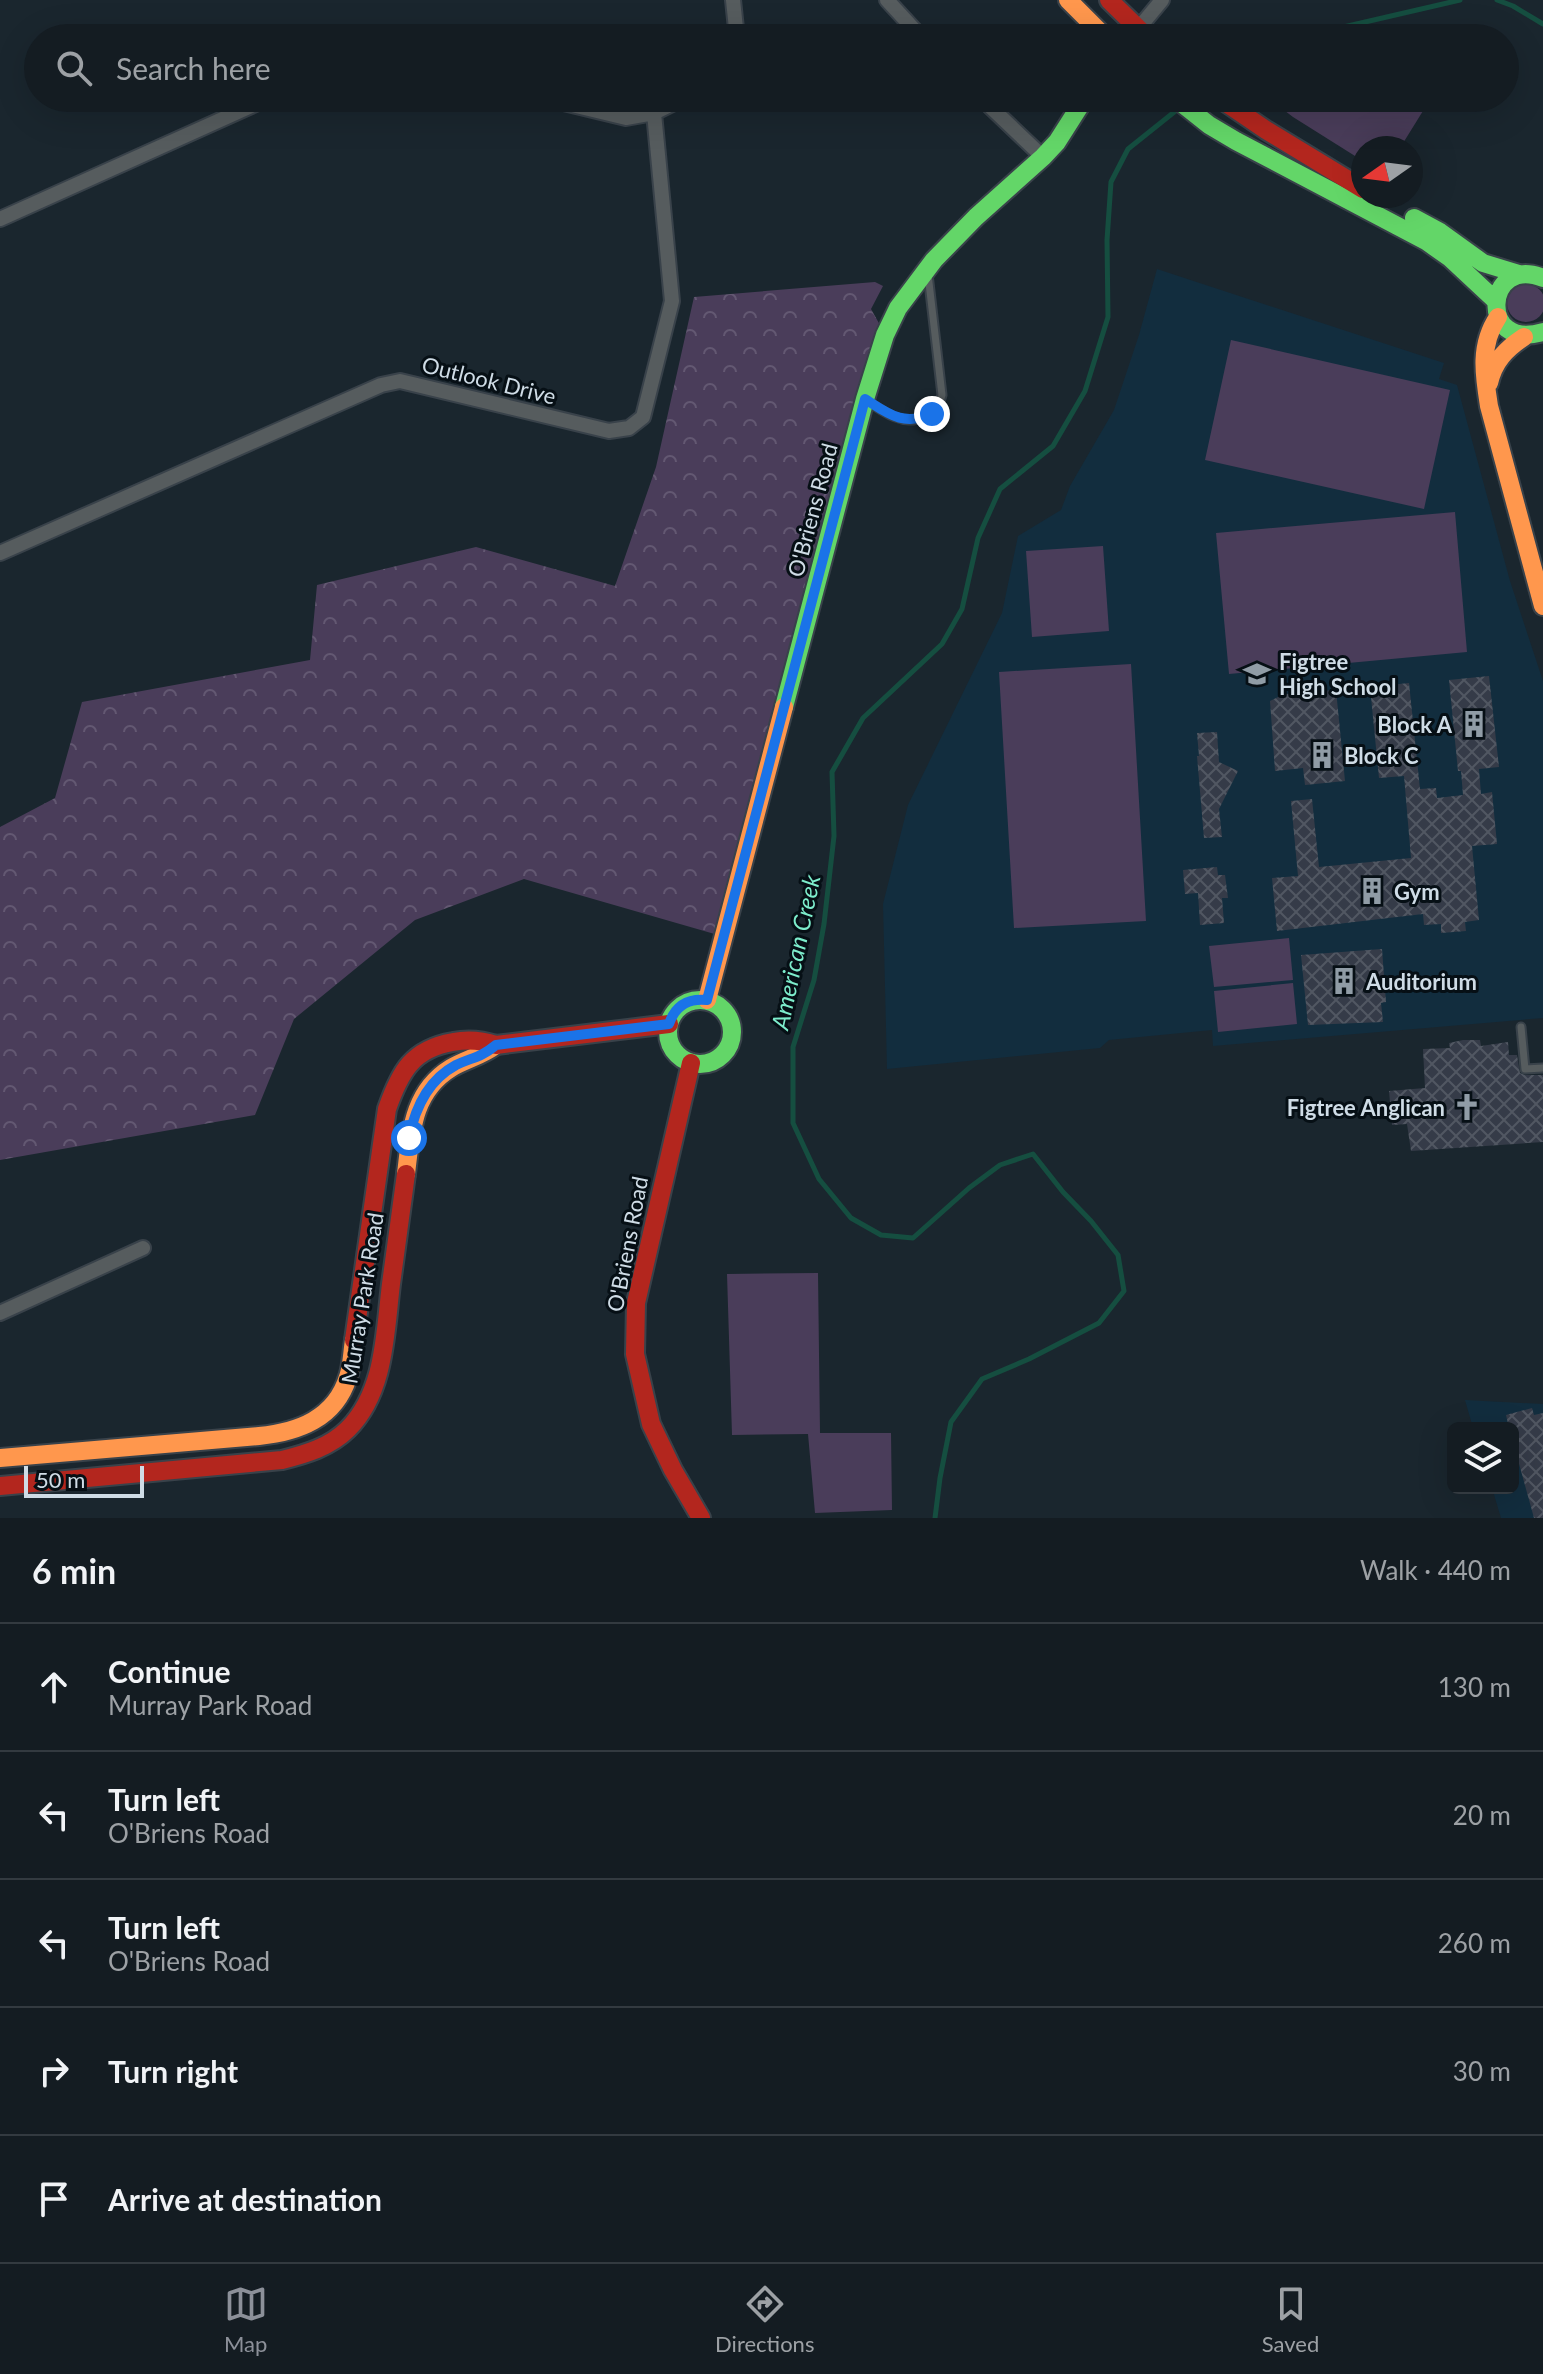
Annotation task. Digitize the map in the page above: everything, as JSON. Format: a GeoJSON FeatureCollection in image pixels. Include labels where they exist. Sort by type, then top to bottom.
{"type":"FeatureCollection","features":[{"type":"Feature","properties":{"kind":"street"},"geometry":{"type":"LineString","coordinates":[[733,0],[736,24]]}},
{"type":"Feature","properties":{"kind":"street"},"geometry":{"type":"LineString","coordinates":[[887,0],[909,24]]}},
{"type":"Feature","properties":{"kind":"street"},"geometry":{"type":"LineString","coordinates":[[1068,0],[1092,24]]}},
{"type":"Feature","properties":{"kind":"street"},"geometry":{"type":"LineString","coordinates":[[1109,0],[1129,24]]}},
{"type":"Feature","properties":{"kind":"street"},"geometry":{"type":"LineString","coordinates":[[1146,24],[1162,0]]}},
{"type":"Feature","properties":{"kind":"street"},"geometry":{"type":"LineString","coordinates":[[0,219],[238,112]]}},
{"type":"Feature","properties":{"kind":"street"},"geometry":{"type":"LineString","coordinates":[[601,112],[626,118],[654,113]]}},
{"type":"Feature","properties":{"kind":"street"},"geometry":{"type":"LineString","coordinates":[[996,112],[1043,157]]}},
{"type":"Feature","properties":{"kind":"street","name":"O'Briens Road"},"geometry":{"type":"LineString","coordinates":[[707,1000],[865,399],[885,334],[927,268],[1043,157],[1076,112]]}},
{"type":"Feature","properties":{"kind":"street"},"geometry":{"type":"LineString","coordinates":[[1193,112],[1209,125],[1426,241],[1450,258],[1496,309],[1508,330],[1524,337]]}},
{"type":"Feature","properties":{"kind":"street"},"geometry":{"type":"LineString","coordinates":[[1240,112],[1351,181]]}},
{"type":"Feature","properties":{"kind":"street","name":"Outlook Drive"},"geometry":{"type":"LineString","coordinates":[[0,553],[381,385],[400,381],[609,431],[629,428],[643,417],[672,301],[654,113]]}},
{"type":"Feature","properties":{"kind":"street"},"geometry":{"type":"LineString","coordinates":[[1397,208],[1440,232],[1483,263],[1519,274]]}},
{"type":"Feature","properties":{"kind":"street"},"geometry":{"type":"LineString","coordinates":[[1543,278],[1528,273],[1519,274],[1508,279],[1500,288],[1485,347],[1487,390],[1510,489],[1543,606]]}},
{"type":"Feature","properties":{"kind":"street"},"geometry":{"type":"LineString","coordinates":[[1487,390],[1490,374],[1506,348],[1524,337],[1543,332]]}},
{"type":"Feature","properties":{"kind":"street"},"geometry":{"type":"LineString","coordinates":[[707,1000],[721,1007],[728,1015],[732,1037],[722,1056],[712,1062],[691,1063],[675,1051],[668,1034],[669,1024],[683,1004],[707,1000]]}},
{"type":"Feature","properties":{"kind":"street","name":"Murray Park Road"},"geometry":{"type":"LineString","coordinates":[[0,1458],[255,1435],[304,1427],[319,1418],[342,1393],[349,1376],[387,1109],[394,1087],[411,1059],[422,1051],[448,1042],[480,1039],[496,1045],[669,1024]]}},
{"type":"Feature","properties":{"kind":"street","name":"Murray Park Road"},"geometry":{"type":"LineString","coordinates":[[0,1486],[282,1460],[317,1451],[350,1428],[362,1413],[380,1368],[413,1119],[420,1101],[442,1075],[457,1064],[483,1056],[496,1045]]}},
{"type":"Feature","properties":{"kind":"street","name":"O'Briens Road"},"geometry":{"type":"LineString","coordinates":[[691,1063],[636,1303],[635,1354],[651,1424],[701,1518]]}},
{"type":"Feature","properties":{"kind":"street"},"geometry":{"type":"LineString","coordinates":[[0,1313],[143,1248]]}},
{"type":"Feature","properties":{"kind":"street"},"geometry":{"type":"LineString","coordinates":[[304,1427],[317,1451]]}},
{"type":"Feature","properties":{"kind":"lane"},"geometry":{"type":"LineString","coordinates":[[865,399],[900,419],[922,418],[932,414],[939,406],[942,395],[927,268]]}},
{"type":"Feature","properties":{"kind":"lane"},"geometry":{"type":"LineString","coordinates":[[1521,1027],[1525,1069],[1543,1068]]}},
{"type":"Feature","properties":{"kind":"shaded area","name":"Figtree High School"},"geometry":{"type":"Polygon","coordinates":[[[1157,269],[1444,363],[1439,379],[1457,385],[1510,581],[1543,681],[1543,1018],[1213,1046],[1212,1030],[1109,1040],[1100,1048],[887,1069],[883,904],[908,805],[1002,613],[1018,536],[1061,510],[1070,486],[1114,410],[1157,269]]]}},
{"type":"Feature","properties":{"kind":"shaded area"},"geometry":{"type":"Polygon","coordinates":[[[1465,1400],[1543,1404],[1543,1518],[1501,1518],[1494,1494],[1519,1494],[1519,1422],[1471,1422],[1465,1400]]]}},
{"type":"Feature","properties":{"kind":"green space"},"geometry":{"type":"Polygon","coordinates":[[[1286,112],[1422,112],[1407,136],[1351,136],[1351,153],[1286,112]]]}},
{"type":"Feature","properties":{"kind":"green space"},"geometry":{"type":"Polygon","coordinates":[[[875,282],[883,286],[871,309],[885,334],[725,937],[524,879],[415,920],[294,1019],[255,1115],[0,1160],[0,827],[55,798],[82,702],[310,660],[317,585],[476,547],[615,586],[656,467],[694,297],[875,282]]]}},
{"type":"Feature","properties":{"kind":"green space"},"geometry":{"type":"Polygon","coordinates":[[[1519,286],[1533,286],[1543,296],[1543,310],[1533,320],[1519,320],[1509,310],[1509,296],[1519,286]]]}},
{"type":"Feature","properties":{"kind":"green space"},"geometry":{"type":"Polygon","coordinates":[[[1231,340],[1450,390],[1424,509],[1205,460],[1231,340]]]}},
{"type":"Feature","properties":{"kind":"green space"},"geometry":{"type":"Polygon","coordinates":[[[1455,512],[1467,652],[1229,674],[1216,533],[1455,512]]]}},
{"type":"Feature","properties":{"kind":"green space"},"geometry":{"type":"Polygon","coordinates":[[[1103,546],[1109,631],[1032,637],[1026,551],[1103,546]]]}},
{"type":"Feature","properties":{"kind":"green space"},"geometry":{"type":"Polygon","coordinates":[[[1131,664],[1146,921],[1014,928],[999,672],[1131,664]]]}},
{"type":"Feature","properties":{"kind":"green space"},"geometry":{"type":"Polygon","coordinates":[[[1289,938],[1293,980],[1214,987],[1209,946],[1289,938]]]}},
{"type":"Feature","properties":{"kind":"green space"},"geometry":{"type":"Polygon","coordinates":[[[1293,983],[1297,1024],[1218,1032],[1214,991],[1293,983]]]}},
{"type":"Feature","properties":{"kind":"green space"},"geometry":{"type":"Polygon","coordinates":[[[818,1273],[820,1433],[891,1433],[892,1510],[815,1513],[808,1434],[732,1435],[727,1274],[818,1273]]]}},
{"type":"Feature","properties":{"kind":"building"},"geometry":{"type":"Polygon","coordinates":[[[1489,676],[1499,767],[1479,769],[1481,794],[1492,792],[1497,844],[1472,846],[1479,920],[1465,922],[1466,931],[1441,933],[1441,924],[1424,925],[1423,914],[1277,931],[1272,878],[1298,876],[1291,801],[1312,799],[1319,867],[1411,858],[1404,776],[1379,778],[1370,687],[1409,683],[1420,789],[1436,788],[1437,798],[1463,795],[1449,680],[1489,676]]]}},
{"type":"Feature","properties":{"kind":"building","name":"Block C"},"geometry":{"type":"Polygon","coordinates":[[[1336,690],[1345,781],[1305,785],[1303,768],[1275,771],[1270,701],[1284,694],[1336,690]]]}},
{"type":"Feature","properties":{"kind":"building"},"geometry":{"type":"Polygon","coordinates":[[[1217,732],[1219,762],[1238,771],[1219,809],[1222,837],[1204,838],[1197,733],[1217,732]]]}},
{"type":"Feature","properties":{"kind":"building"},"geometry":{"type":"Polygon","coordinates":[[[1217,867],[1218,875],[1225,875],[1228,898],[1222,898],[1224,923],[1200,925],[1198,893],[1185,894],[1183,870],[1217,867]]]}},
{"type":"Feature","properties":{"kind":"building","name":"Auditorium"},"geometry":{"type":"Polygon","coordinates":[[[1382,949],[1386,1002],[1381,1003],[1383,1022],[1308,1025],[1301,955],[1382,949]]]}},
{"type":"Feature","properties":{"kind":"building","name":"Figtree Anglican"},"geometry":{"type":"Polygon","coordinates":[[[1480,1040],[1481,1046],[1508,1042],[1509,1055],[1517,1055],[1520,1073],[1543,1075],[1543,1142],[1411,1151],[1407,1124],[1392,1125],[1389,1091],[1425,1088],[1423,1049],[1450,1048],[1449,1043],[1480,1040]]]}},
{"type":"Feature","properties":{"kind":"building"},"geometry":{"type":"Polygon","coordinates":[[[1532,1408],[1534,1415],[1543,1413],[1543,1518],[1534,1518],[1519,1464],[1519,1422],[1508,1422],[1506,1415],[1532,1408]]]}},
{"type":"Feature","properties":{"kind":"waterway","name":"American Creek"},"geometry":{"type":"LineString","coordinates":[[1356,24],[1460,0]]}},
{"type":"Feature","properties":{"kind":"waterway","name":"American Creek"},"geometry":{"type":"LineString","coordinates":[[1497,0],[1543,24]]}},
{"type":"Feature","properties":{"kind":"waterway","name":"American Creek"},"geometry":{"type":"LineString","coordinates":[[935,1518],[951,1422],[982,1379],[1099,1323],[1124,1291],[1118,1255],[1033,1154],[1000,1165],[913,1238],[881,1235],[851,1218],[819,1179],[793,1123],[793,1047],[814,980],[824,924],[834,836],[832,772],[863,718],[942,644],[962,609],[978,538],[1000,489],[1053,446],[1085,391],[1108,317],[1107,240],[1111,182],[1128,149],[1174,112]]}},
{"type":"Feature","properties":{"kind":"traffic: fast"},"geometry":{"type":"LineString","coordinates":[[784,707],[865,399],[885,335],[898,308],[934,260],[1057,142],[1076,112]]}},
{"type":"Feature","properties":{"kind":"traffic: fast"},"geometry":{"type":"LineString","coordinates":[[1193,112],[1236,141],[1426,241],[1450,258],[1495,300]]}},
{"type":"Feature","properties":{"kind":"traffic: fast"},"geometry":{"type":"LineString","coordinates":[[1414,218],[1440,232],[1483,263],[1519,274]]}},
{"type":"Feature","properties":{"kind":"traffic: fast"},"geometry":{"type":"LineString","coordinates":[[1543,278],[1524,274],[1509,279],[1500,290],[1496,304],[1499,317],[1507,329],[1522,334],[1543,332]]}},
{"type":"Feature","properties":{"kind":"traffic: fast"},"geometry":{"type":"LineString","coordinates":[[694,1000],[706,1000],[723,1009],[730,1020],[732,1032],[730,1044],[723,1055],[706,1064],[694,1064],[682,1059],[673,1050],[668,1038],[668,1026],[673,1014],[682,1005],[694,1000]]}},
{"type":"Feature","properties":{"kind":"traffic: slow"},"geometry":{"type":"LineString","coordinates":[[1068,0],[1092,24]]}},
{"type":"Feature","properties":{"kind":"traffic: slow"},"geometry":{"type":"LineString","coordinates":[[1498,317],[1485,349],[1487,394],[1543,606]]}},
{"type":"Feature","properties":{"kind":"traffic: slow"},"geometry":{"type":"LineString","coordinates":[[1489,383],[1502,356],[1524,337]]}},
{"type":"Feature","properties":{"kind":"traffic: slow"},"geometry":{"type":"LineString","coordinates":[[707,1000],[784,707]]}},
{"type":"Feature","properties":{"kind":"traffic: slow"},"geometry":{"type":"LineString","coordinates":[[406,1174],[412,1129],[428,1089],[451,1068],[496,1045]]}},
{"type":"Feature","properties":{"kind":"traffic: slow"},"geometry":{"type":"LineString","coordinates":[[0,1458],[259,1436],[301,1427],[324,1413],[342,1391],[349,1373],[354,1340]]}},
{"type":"Feature","properties":{"kind":"traffic: jam"},"geometry":{"type":"LineString","coordinates":[[1109,0],[1134,24]]}},
{"type":"Feature","properties":{"kind":"traffic: jam"},"geometry":{"type":"LineString","coordinates":[[1240,112],[1351,182]]}},
{"type":"Feature","properties":{"kind":"traffic: jam"},"geometry":{"type":"LineString","coordinates":[[354,1340],[387,1109],[397,1084],[410,1064],[427,1050],[459,1041],[474,1040],[496,1045],[669,1024]]}},
{"type":"Feature","properties":{"kind":"traffic: jam"},"geometry":{"type":"LineString","coordinates":[[691,1063],[636,1303],[635,1354],[651,1424],[701,1518]]}},
{"type":"Feature","properties":{"kind":"traffic: jam"},"geometry":{"type":"LineString","coordinates":[[0,1486],[282,1460],[317,1449],[341,1435],[360,1414],[369,1398],[381,1361],[406,1174]]}},
{"type":"Feature","properties":{"kind":"place","name":"Figtree High School"},"geometry":{"type":"Point","coordinates":[1257,674]}},
{"type":"Feature","properties":{"kind":"place","name":"Block A"},"geometry":{"type":"Point","coordinates":[1474,724]}},
{"type":"Feature","properties":{"kind":"place","name":"Block C"},"geometry":{"type":"Point","coordinates":[1322,755]}},
{"type":"Feature","properties":{"kind":"place","name":"Gym"},"geometry":{"type":"Point","coordinates":[1372,891]}},
{"type":"Feature","properties":{"kind":"place","name":"Auditorium"},"geometry":{"type":"Point","coordinates":[1344,981]}},
{"type":"Feature","properties":{"kind":"place","name":"Figtree Anglican"},"geometry":{"type":"Point","coordinates":[1467,1107]}},
{"type":"Feature","properties":{"kind":"route"},"geometry":{"type":"LineString","coordinates":[[409,1138],[420,1101],[430,1087],[457,1064],[483,1056],[496,1045],[669,1024],[683,1004],[691,1000],[707,1000],[865,399],[900,419],[922,418],[932,414]]}}]}
